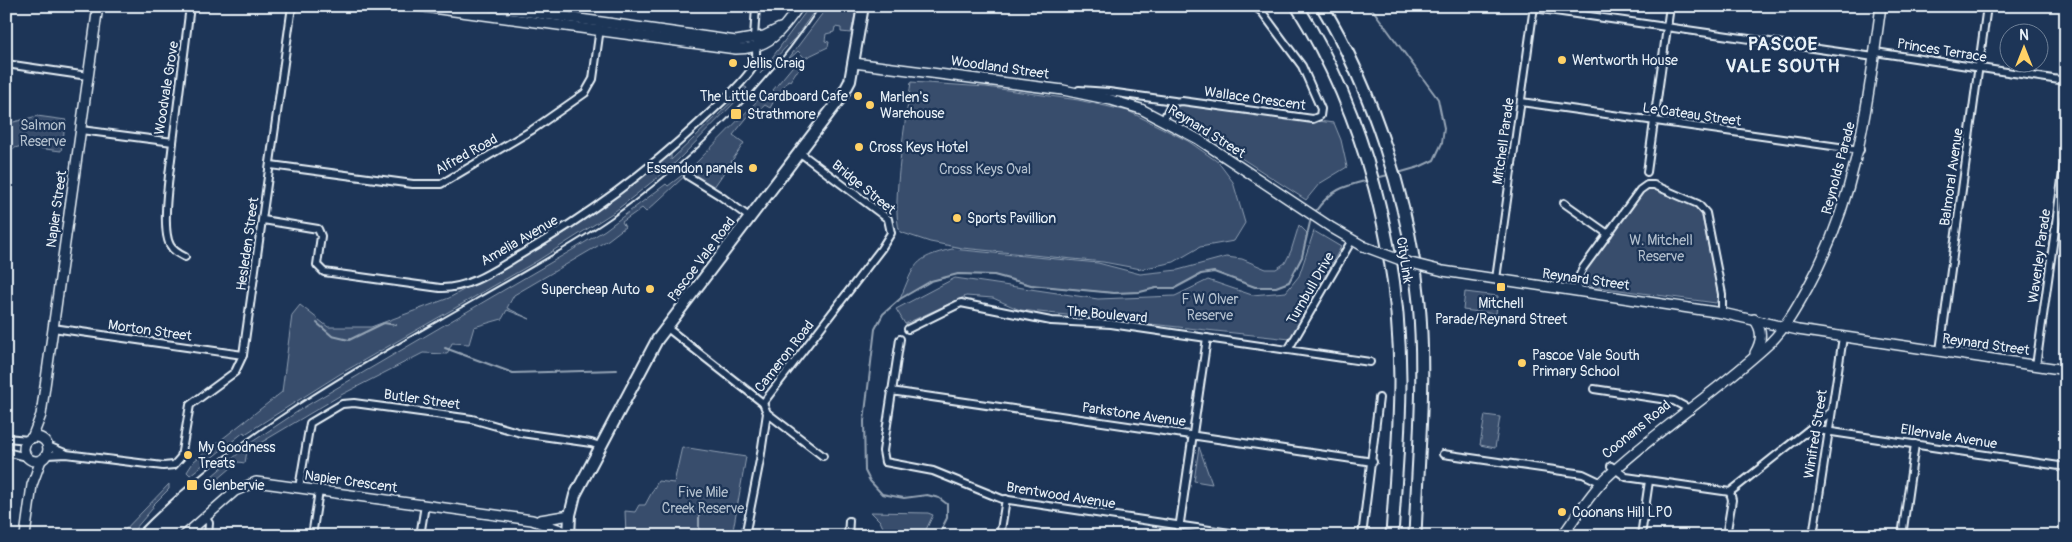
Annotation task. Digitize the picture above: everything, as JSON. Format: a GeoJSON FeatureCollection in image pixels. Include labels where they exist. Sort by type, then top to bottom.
{"type":"FeatureCollection","features":[{"type":"Feature","properties":{"kind":"highway","name":"CityLink"},"geometry":{"type":"LineString","coordinates":[[1297,6],[1325,56],[1340,89],[1369,170],[1392,274],[1400,381],[1392,536]]}},
{"type":"Feature","properties":{"kind":"highway","name":"CityLink"},"geometry":{"type":"LineString","coordinates":[[1322,6],[1344,44],[1362,83],[1389,163],[1407,227],[1419,302],[1421,392],[1415,536]]}},
{"type":"Feature","properties":{"kind":"main road","name":"Pascoe Vale Road"},"geometry":{"type":"LineString","coordinates":[[569,535],[570,515],[575,495],[649,353],[666,327],[842,96],[850,80],[864,6]]}},
{"type":"Feature","properties":{"kind":"street","name":"Napier Street"},"geometry":{"type":"LineString","coordinates":[[24,536],[32,484],[45,450],[41,415],[98,6]]}},
{"type":"Feature","properties":{"kind":"street","name":"Woodvale Grove"},"geometry":{"type":"LineString","coordinates":[[81,130],[173,142],[190,6]]}},
{"type":"Feature","properties":{"kind":"street","name":"Hesleden Street"},"geometry":{"type":"LineString","coordinates":[[45,450],[163,466],[174,465],[180,460],[190,405],[235,372],[243,355],[292,6]]}},
{"type":"Feature","properties":{"kind":"street"},"geometry":{"type":"LineString","coordinates":[[417,6],[755,43],[774,32],[795,11]]}},
{"type":"Feature","properties":{"kind":"street"},"geometry":{"type":"LineString","coordinates":[[487,6],[600,26]]}},
{"type":"Feature","properties":{"kind":"street"},"geometry":{"type":"LineString","coordinates":[[755,43],[756,6]]}},
{"type":"Feature","properties":{"kind":"street"},"geometry":{"type":"LineString","coordinates":[[764,6],[795,11]]}},
{"type":"Feature","properties":{"kind":"street","name":"Wallace Crescent"},"geometry":{"type":"LineString","coordinates":[[1063,90],[1108,92],[1313,119],[1320,116],[1321,109],[1302,66],[1262,12],[1254,6]]}},
{"type":"Feature","properties":{"kind":"street"},"geometry":{"type":"LineString","coordinates":[[1647,172],[1670,6]]}},
{"type":"Feature","properties":{"kind":"street","name":"Reynolds Parade"},"geometry":{"type":"LineString","coordinates":[[1784,326],[1830,245],[1860,150],[1881,6]]}},
{"type":"Feature","properties":{"kind":"street","name":"Balmoral Avenue"},"geometry":{"type":"LineString","coordinates":[[1940,351],[1987,6]]}},
{"type":"Feature","properties":{"kind":"street","name":"Princes Terrace"},"geometry":{"type":"LineString","coordinates":[[1534,7],[1667,28],[2066,81]]}},
{"type":"Feature","properties":{"kind":"street","name":"Mitchell Parade"},"geometry":{"type":"LineString","coordinates":[[1496,280],[1534,7]]}},
{"type":"Feature","properties":{"kind":"street","name":"Alfred Road"},"geometry":{"type":"LineString","coordinates":[[271,165],[413,184],[441,184],[532,130],[585,93],[593,79],[600,26]]}},
{"type":"Feature","properties":{"kind":"street","name":"Amelia Avenue"},"geometry":{"type":"LineString","coordinates":[[263,220],[318,229],[320,236],[317,265],[324,272],[440,288],[456,288],[496,269],[548,238],[631,183],[678,143],[723,100],[754,65],[755,43]]}},
{"type":"Feature","properties":{"kind":"street","name":"Woodland Street"},"geometry":{"type":"LineString","coordinates":[[854,63],[1063,90],[1111,100],[1141,109]]}},
{"type":"Feature","properties":{"kind":"street"},"geometry":{"type":"LineString","coordinates":[[6,64],[88,76]]}},
{"type":"Feature","properties":{"kind":"street"},"geometry":{"type":"LineString","coordinates":[[1164,119],[1168,107],[1174,101]]}},
{"type":"Feature","properties":{"kind":"street","name":"Le Cateau Street"},"geometry":{"type":"LineString","coordinates":[[1521,102],[1860,150]]}},
{"type":"Feature","properties":{"kind":"street","name":"Reynard Street"},"geometry":{"type":"LineString","coordinates":[[1141,109],[1164,119],[1352,240],[1403,261],[1443,271],[1496,280],[1722,313],[1798,330],[2066,370]]}},
{"type":"Feature","properties":{"kind":"street"},"geometry":{"type":"LineString","coordinates":[[173,142],[168,193],[168,239],[173,248],[185,257]]}},
{"type":"Feature","properties":{"kind":"street","name":"Waverley Parade"},"geometry":{"type":"LineString","coordinates":[[2036,366],[2066,151]]}},
{"type":"Feature","properties":{"kind":"street","name":"Bridge Street"},"geometry":{"type":"LineString","coordinates":[[799,152],[888,219],[891,233],[881,250]]}},
{"type":"Feature","properties":{"kind":"street"},"geometry":{"type":"LineString","coordinates":[[688,176],[719,195],[749,218]]}},
{"type":"Feature","properties":{"kind":"street"},"geometry":{"type":"LineString","coordinates":[[1577,292],[1579,277],[1583,268],[1640,190],[1647,185],[1658,186],[1698,204],[1704,209],[1722,294],[1722,313]]}},
{"type":"Feature","properties":{"kind":"street"},"geometry":{"type":"LineString","coordinates":[[1564,203],[1608,234]]}},
{"type":"Feature","properties":{"kind":"street","name":"Turnbull Drive"},"geometry":{"type":"LineString","coordinates":[[1288,350],[1352,240]]}},
{"type":"Feature","properties":{"kind":"street","name":"Cameron Road"},"geometry":{"type":"LineString","coordinates":[[666,327],[763,403],[881,250]]}},
{"type":"Feature","properties":{"kind":"street","name":"The Boulevard"},"geometry":{"type":"LineString","coordinates":[[908,329],[961,303],[1051,321],[1111,324],[1370,362]]}},
{"type":"Feature","properties":{"kind":"street"},"geometry":{"type":"LineString","coordinates":[[1751,359],[1761,336],[1760,328],[1754,319]]}},
{"type":"Feature","properties":{"kind":"street","name":"Coonans Road"},"geometry":{"type":"LineString","coordinates":[[1555,536],[1599,481],[1613,468],[1751,359],[1784,326]]}},
{"type":"Feature","properties":{"kind":"street","name":"Morton Street"},"geometry":{"type":"LineString","coordinates":[[53,328],[243,355]]}},
{"type":"Feature","properties":{"kind":"street","name":"Winifred Street"},"geometry":{"type":"LineString","coordinates":[[1813,536],[1843,337]]}},
{"type":"Feature","properties":{"kind":"street"},"geometry":{"type":"LineString","coordinates":[[1178,536],[1207,338]]}},
{"type":"Feature","properties":{"kind":"street"},"geometry":{"type":"LineString","coordinates":[[891,391],[900,339]]}},
{"type":"Feature","properties":{"kind":"street"},"geometry":{"type":"LineString","coordinates":[[1594,388],[1674,401],[1689,408]]}},
{"type":"Feature","properties":{"kind":"street","name":"Parkstone Avenue"},"geometry":{"type":"LineString","coordinates":[[891,391],[1373,462]]}},
{"type":"Feature","properties":{"kind":"street","name":"Brentwood Avenue"},"geometry":{"type":"LineString","coordinates":[[891,391],[883,451],[885,462],[933,471],[1006,499],[1250,536]]}},
{"type":"Feature","properties":{"kind":"street"},"geometry":{"type":"LineString","coordinates":[[1362,536],[1380,398]]}},
{"type":"Feature","properties":{"kind":"street","name":"Butler Street"},"geometry":{"type":"LineString","coordinates":[[299,488],[310,423],[314,418],[348,403],[472,419],[522,433],[600,446]]}},
{"type":"Feature","properties":{"kind":"street"},"geometry":{"type":"LineString","coordinates":[[762,536],[745,535],[767,413],[763,403]]}},
{"type":"Feature","properties":{"kind":"street"},"geometry":{"type":"LineString","coordinates":[[1613,468],[1626,477],[1730,492],[1805,434],[1812,425],[1831,412]]}},
{"type":"Feature","properties":{"kind":"street"},"geometry":{"type":"LineString","coordinates":[[767,413],[823,456]]}},
{"type":"Feature","properties":{"kind":"street","name":"Napier Street"},"geometry":{"type":"LineString","coordinates":[[32,484],[25,446],[41,415]]}},
{"type":"Feature","properties":{"kind":"street"},"geometry":{"type":"LineString","coordinates":[[1805,434],[1817,430],[1828,431]]}},
{"type":"Feature","properties":{"kind":"street","name":"Ellenvale Avenue"},"geometry":{"type":"LineString","coordinates":[[1828,431],[2066,467]]}},
{"type":"Feature","properties":{"kind":"street"},"geometry":{"type":"LineString","coordinates":[[6,438],[30,439],[45,450],[28,458],[6,452]]}},
{"type":"Feature","properties":{"kind":"street"},"geometry":{"type":"LineString","coordinates":[[1902,536],[1916,444]]}},
{"type":"Feature","properties":{"kind":"street"},"geometry":{"type":"LineString","coordinates":[[1443,454],[1583,474],[1599,481]]}},
{"type":"Feature","properties":{"kind":"street","name":"Coonans Road"},"geometry":{"type":"LineString","coordinates":[[1562,536],[1599,481]]}},
{"type":"Feature","properties":{"kind":"street"},"geometry":{"type":"LineString","coordinates":[[1641,536],[1649,481]]}},
{"type":"Feature","properties":{"kind":"street","name":"Napier Crescent"},"geometry":{"type":"LineString","coordinates":[[184,536],[235,491],[252,483],[532,520],[569,535]]}},
{"type":"Feature","properties":{"kind":"street"},"geometry":{"type":"LineString","coordinates":[[312,536],[319,491]]}},
{"type":"Feature","properties":{"kind":"street"},"geometry":{"type":"LineString","coordinates":[[1726,536],[1732,500],[1730,492]]}},
{"type":"Feature","properties":{"kind":"street"},"geometry":{"type":"LineString","coordinates":[[1000,536],[1006,499]]}},
{"type":"Feature","properties":{"kind":"street"},"geometry":{"type":"LineString","coordinates":[[420,536],[425,505]]}},
{"type":"Feature","properties":{"kind":"street","name":"Napier Crescent"},"geometry":{"type":"LineString","coordinates":[[532,520],[570,515]]}},
{"type":"Feature","properties":{"kind":"street"},"geometry":{"type":"LineString","coordinates":[[205,517],[209,523],[208,536]]}},
{"type":"Feature","properties":{"kind":"street"},"geometry":{"type":"LineString","coordinates":[[848,536],[849,521]]}},
{"type":"Feature","properties":{"kind":"green space"},"geometry":{"type":"Polygon","coordinates":[[[810,6],[818,6],[795,38],[760,74],[810,6]]]}},
{"type":"Feature","properties":{"kind":"green space"},"geometry":{"type":"Polygon","coordinates":[[[828,6],[857,6],[851,33],[841,32],[841,28],[835,27],[834,32],[826,34],[825,41],[829,42],[828,47],[805,58],[798,51],[786,62],[828,6]]]}},
{"type":"Feature","properties":{"kind":"green space"},"geometry":{"type":"Polygon","coordinates":[[[797,61],[804,66],[796,72],[790,81],[788,80],[784,86],[785,89],[779,92],[770,108],[765,105],[753,116],[750,114],[733,135],[744,143],[714,187],[688,173],[646,212],[642,208],[622,222],[625,227],[608,240],[514,295],[507,308],[530,319],[507,310],[502,319],[474,327],[469,344],[452,343],[447,354],[423,353],[341,395],[247,451],[245,463],[238,462],[210,486],[206,481],[252,442],[306,406],[579,246],[605,230],[666,184],[668,186],[690,169],[762,96],[768,94],[771,97],[775,92],[773,90],[797,61]]]}},
{"type":"Feature","properties":{"kind":"green space","name":"Cross Keys Oval"},"geometry":{"type":"Polygon","coordinates":[[[911,82],[986,87],[1078,100],[1128,111],[1188,141],[1218,162],[1233,182],[1245,223],[1234,241],[1200,247],[1174,262],[1141,269],[1103,262],[962,248],[930,242],[900,232],[897,220],[898,182],[911,82]]]}},
{"type":"Feature","properties":{"kind":"green space"},"geometry":{"type":"Polygon","coordinates":[[[741,85],[747,88],[745,92],[672,166],[614,212],[537,261],[340,374],[245,434],[244,432],[190,475],[187,472],[194,461],[282,392],[292,315],[300,305],[328,327],[371,327],[449,298],[554,240],[592,215],[671,154],[671,160],[741,93],[741,85]]]}},
{"type":"Feature","properties":{"kind":"green space"},"geometry":{"type":"Polygon","coordinates":[[[1182,104],[1334,123],[1341,140],[1347,167],[1319,184],[1306,200],[1181,119],[1176,108],[1182,104]]]}},
{"type":"Feature","properties":{"kind":"green space","name":"Salmon Reserve"},"geometry":{"type":"Polygon","coordinates":[[[37,116],[66,120],[61,151],[21,146],[6,151],[6,124],[37,116]]]}},
{"type":"Feature","properties":{"kind":"green space","name":"W. Mitchell Reserve"},"geometry":{"type":"Polygon","coordinates":[[[1650,188],[1695,206],[1701,212],[1719,294],[1716,303],[1590,286],[1584,282],[1583,277],[1586,270],[1644,191],[1650,188]]]}},
{"type":"Feature","properties":{"kind":"green space"},"geometry":{"type":"Polygon","coordinates":[[[1299,225],[1307,233],[1302,257],[1289,282],[1276,287],[1255,287],[1214,272],[1201,274],[1175,288],[1156,288],[1140,292],[1114,293],[1031,285],[994,275],[958,274],[931,281],[900,299],[917,264],[939,252],[952,249],[1098,263],[1140,274],[1178,270],[1226,257],[1242,259],[1266,269],[1276,269],[1285,263],[1299,225]]]}},
{"type":"Feature","properties":{"kind":"green space","name":"F W Olver Reserve"},"geometry":{"type":"Polygon","coordinates":[[[1314,231],[1341,247],[1290,339],[1020,310],[993,298],[966,296],[905,324],[896,309],[955,278],[1098,299],[1175,296],[1208,280],[1252,295],[1286,292],[1299,276],[1314,231]]]}},
{"type":"Feature","properties":{"kind":"green space"},"geometry":{"type":"Polygon","coordinates":[[[1465,292],[1498,296],[1496,314],[1463,310],[1465,292]]]}},
{"type":"Feature","properties":{"kind":"green space"},"geometry":{"type":"Polygon","coordinates":[[[1485,415],[1500,417],[1495,448],[1480,445],[1485,415]]]}},
{"type":"Feature","properties":{"kind":"green space","name":"Five Mile Creek Reserve"},"geometry":{"type":"Polygon","coordinates":[[[682,447],[746,457],[732,536],[626,536],[625,511],[635,512],[639,505],[645,505],[658,481],[674,483],[682,447]]]}},
{"type":"Feature","properties":{"kind":"green space"},"geometry":{"type":"Polygon","coordinates":[[[1199,447],[1212,484],[1194,481],[1199,447]]]}},
{"type":"Feature","properties":{"kind":"green space"},"geometry":{"type":"Polygon","coordinates":[[[169,484],[169,489],[152,506],[153,508],[129,536],[119,536],[169,484]]]}},
{"type":"Feature","properties":{"kind":"green space"},"geometry":{"type":"Polygon","coordinates":[[[871,512],[928,513],[933,515],[923,536],[887,536],[880,521],[871,512]]]}},
{"type":"Feature","properties":{"kind":"waterway"},"geometry":{"type":"LineString","coordinates":[[1370,6],[1438,99],[1444,128],[1442,143],[1434,160],[1398,173]]}},
{"type":"Feature","properties":{"kind":"waterway"},"geometry":{"type":"LineString","coordinates":[[1376,178],[1388,175]]}},
{"type":"Feature","properties":{"kind":"waterway"},"geometry":{"type":"LineString","coordinates":[[1315,212],[1326,199],[1338,190],[1369,180]]}},
{"type":"Feature","properties":{"kind":"waterway"},"geometry":{"type":"LineString","coordinates":[[938,536],[947,518],[947,504],[939,498],[927,495],[904,498],[882,494],[870,481],[865,471],[864,421],[875,329],[883,314],[900,299],[931,281],[958,274],[994,275],[1031,285],[1114,293],[1140,292],[1156,288],[1175,288],[1201,274],[1214,272],[1255,287],[1276,287],[1289,282],[1302,257],[1311,218]]}},
{"type":"Feature","properties":{"kind":"waterway"},"geometry":{"type":"LineString","coordinates":[[317,323],[332,336],[349,340],[384,323],[396,325]]}},
{"type":"Feature","properties":{"kind":"waterway"},"geometry":{"type":"LineString","coordinates":[[445,348],[513,373],[617,370]]}},
{"type":"Feature","properties":{"kind":"waterway"},"geometry":{"type":"LineString","coordinates":[[699,510],[699,536]]}},
{"type":"Feature","properties":{"kind":"railway"},"geometry":{"type":"LineString","coordinates":[[134,536],[172,499],[212,466],[296,406],[385,351],[561,250],[595,229],[641,195],[698,147],[751,94],[798,37],[820,6]]}},
{"type":"Feature","properties":{"kind":"place","name":"Wentworth House"},"geometry":{"type":"Point","coordinates":[1562,60]}},
{"type":"Feature","properties":{"kind":"place","name":"Jellis Craig"},"geometry":{"type":"Point","coordinates":[733,63]}},
{"type":"Feature","properties":{"kind":"place","name":"The Little Cardboard Cafe"},"geometry":{"type":"Point","coordinates":[858,96]}},
{"type":"Feature","properties":{"kind":"place","name":"Marlen's Warehouse"},"geometry":{"type":"Point","coordinates":[870,105]}},
{"type":"Feature","properties":{"kind":"place","name":"Strathmore"},"geometry":{"type":"Point","coordinates":[736,114]}},
{"type":"Feature","properties":{"kind":"place","name":"Cross Keys Hotel"},"geometry":{"type":"Point","coordinates":[859,147]}},
{"type":"Feature","properties":{"kind":"place","name":"Essendon panels"},"geometry":{"type":"Point","coordinates":[753,168]}},
{"type":"Feature","properties":{"kind":"place","name":"Sports Pavillion"},"geometry":{"type":"Point","coordinates":[957,218]}},
{"type":"Feature","properties":{"kind":"place","name":"Mitchell Parade/Reynard Street"},"geometry":{"type":"Point","coordinates":[1501,287]}},
{"type":"Feature","properties":{"kind":"place","name":"Supercheap Auto"},"geometry":{"type":"Point","coordinates":[650,289]}},
{"type":"Feature","properties":{"kind":"place","name":"Pascoe Vale South Primary School"},"geometry":{"type":"Point","coordinates":[1522,363]}},
{"type":"Feature","properties":{"kind":"place","name":"My Goodness Treats"},"geometry":{"type":"Point","coordinates":[188,455]}},
{"type":"Feature","properties":{"kind":"place","name":"Glenbervie"},"geometry":{"type":"Point","coordinates":[192,485]}},
{"type":"Feature","properties":{"kind":"place","name":"Coonans Hill LPO"},"geometry":{"type":"Point","coordinates":[1562,512]}},
{"type":"Feature","properties":{"kind":"district","name":"PASCOE VALE SOUTH"},"geometry":{"type":"Point","coordinates":[1783,54]}}]}
